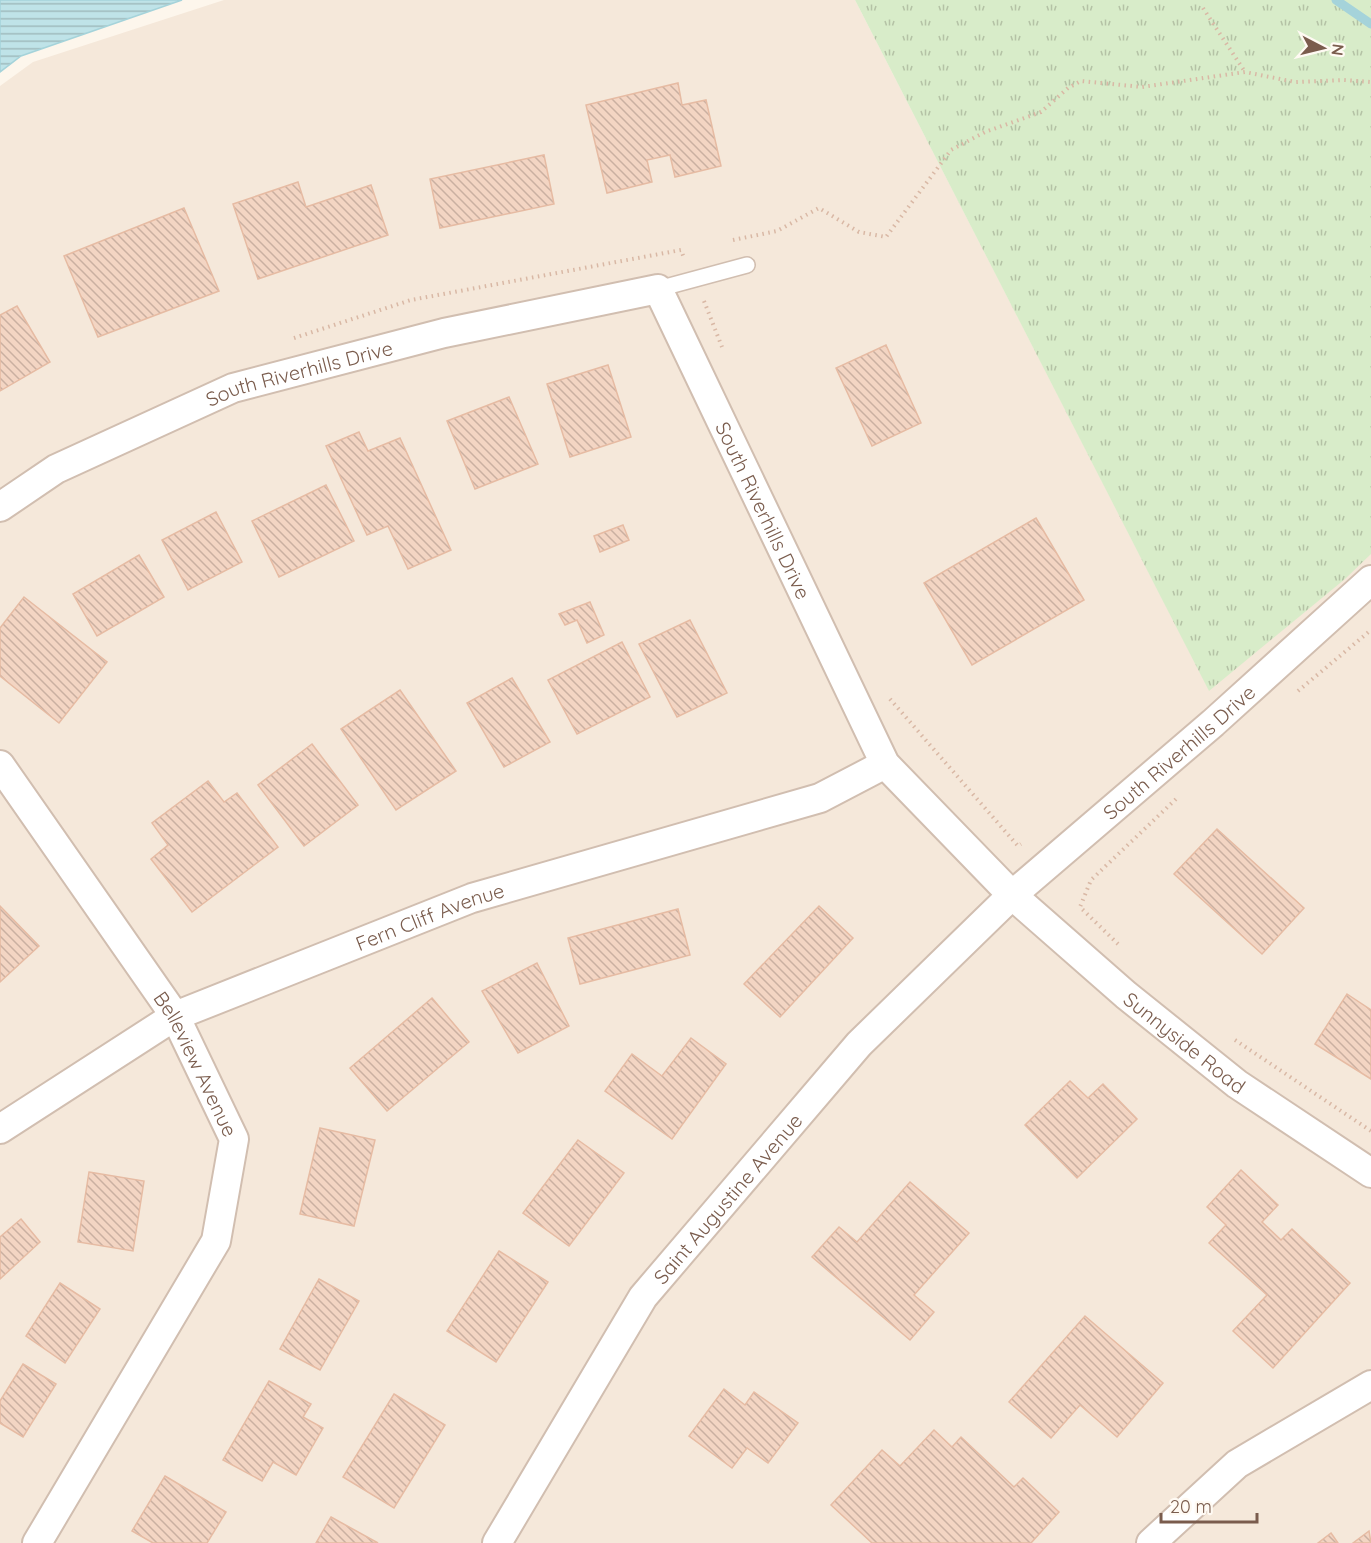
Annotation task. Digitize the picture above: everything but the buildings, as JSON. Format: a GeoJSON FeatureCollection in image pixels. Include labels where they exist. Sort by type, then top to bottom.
{"type":"FeatureCollection","features":[{"type":"Feature","properties":{"kind":"street","name":"South Riverhills Drive"},"geometry":{"type":"LineString","coordinates":[[0,507],[56,470],[233,388],[444,333],[658,289],[885,764],[1012,895],[1213,723],[1371,580]]}},
{"type":"Feature","properties":{"kind":"street","name":"Fern Cliff Avenue"},"geometry":{"type":"LineString","coordinates":[[0,1129],[175,1016],[472,898],[820,798],[885,764]]}},
{"type":"Feature","properties":{"kind":"street","name":"Belleview Avenue"},"geometry":{"type":"LineString","coordinates":[[0,765],[175,1016],[234,1139],[216,1241],[36,1543]]}},
{"type":"Feature","properties":{"kind":"street","name":"Sunnyside Road"},"geometry":{"type":"LineString","coordinates":[[1012,895],[1126,995],[1237,1084],[1371,1173]]}},
{"type":"Feature","properties":{"kind":"street","name":"Saint Augustine Avenue"},"geometry":{"type":"LineString","coordinates":[[497,1543],[643,1297],[859,1044],[1012,895]]}},
{"type":"Feature","properties":{"kind":"street"},"geometry":{"type":"LineString","coordinates":[[1151,1543],[1237,1464],[1371,1385]]}},
{"type":"Feature","properties":{"kind":"lane"},"geometry":{"type":"LineString","coordinates":[[658,289],[747,266]]}},
{"type":"Feature","properties":{"kind":"path"},"geometry":{"type":"LineString","coordinates":[[1203,8],[1245,72]]}},
{"type":"Feature","properties":{"kind":"path"},"geometry":{"type":"LineString","coordinates":[[733,240],[777,231],[819,208],[859,232],[886,237],[951,150],[985,132],[1041,112],[1068,88],[1082,81],[1142,87],[1245,72],[1295,82],[1344,80],[1371,82]]}},
{"type":"Feature","properties":{"kind":"path"},"geometry":{"type":"LineString","coordinates":[[681,250],[711,316],[723,350]]}},
{"type":"Feature","properties":{"kind":"path"},"geometry":{"type":"LineString","coordinates":[[1289,699],[1371,630]]}},
{"type":"Feature","properties":{"kind":"path"},"geometry":{"type":"LineString","coordinates":[[885,694],[1018,846],[1027,840]]}},
{"type":"Feature","properties":{"kind":"path"},"geometry":{"type":"LineString","coordinates":[[1121,946],[1080,907],[1091,880],[1183,792]]}},
{"type":"Feature","properties":{"kind":"path"},"geometry":{"type":"LineString","coordinates":[[1226,1034],[1371,1131]]}},
{"type":"Feature","properties":{"kind":"shaded area"},"geometry":{"type":"Polygon","coordinates":[[[224,0],[855,0],[1209,690],[1371,552],[1371,1543],[0,1543],[0,86],[33,62],[224,0]]]}},
{"type":"Feature","properties":{"kind":"green space"},"geometry":{"type":"Polygon","coordinates":[[[855,0],[1371,0],[1371,554],[1345,579],[1209,691],[855,0]]]}},
{"type":"Feature","properties":{"kind":"water"},"geometry":{"type":"Polygon","coordinates":[[[0,0],[182,0],[21,56],[0,72],[0,0]]]}},
{"type":"Feature","properties":{"kind":"waterway"},"geometry":{"type":"LineString","coordinates":[[1336,0],[1371,24]]}}]}
